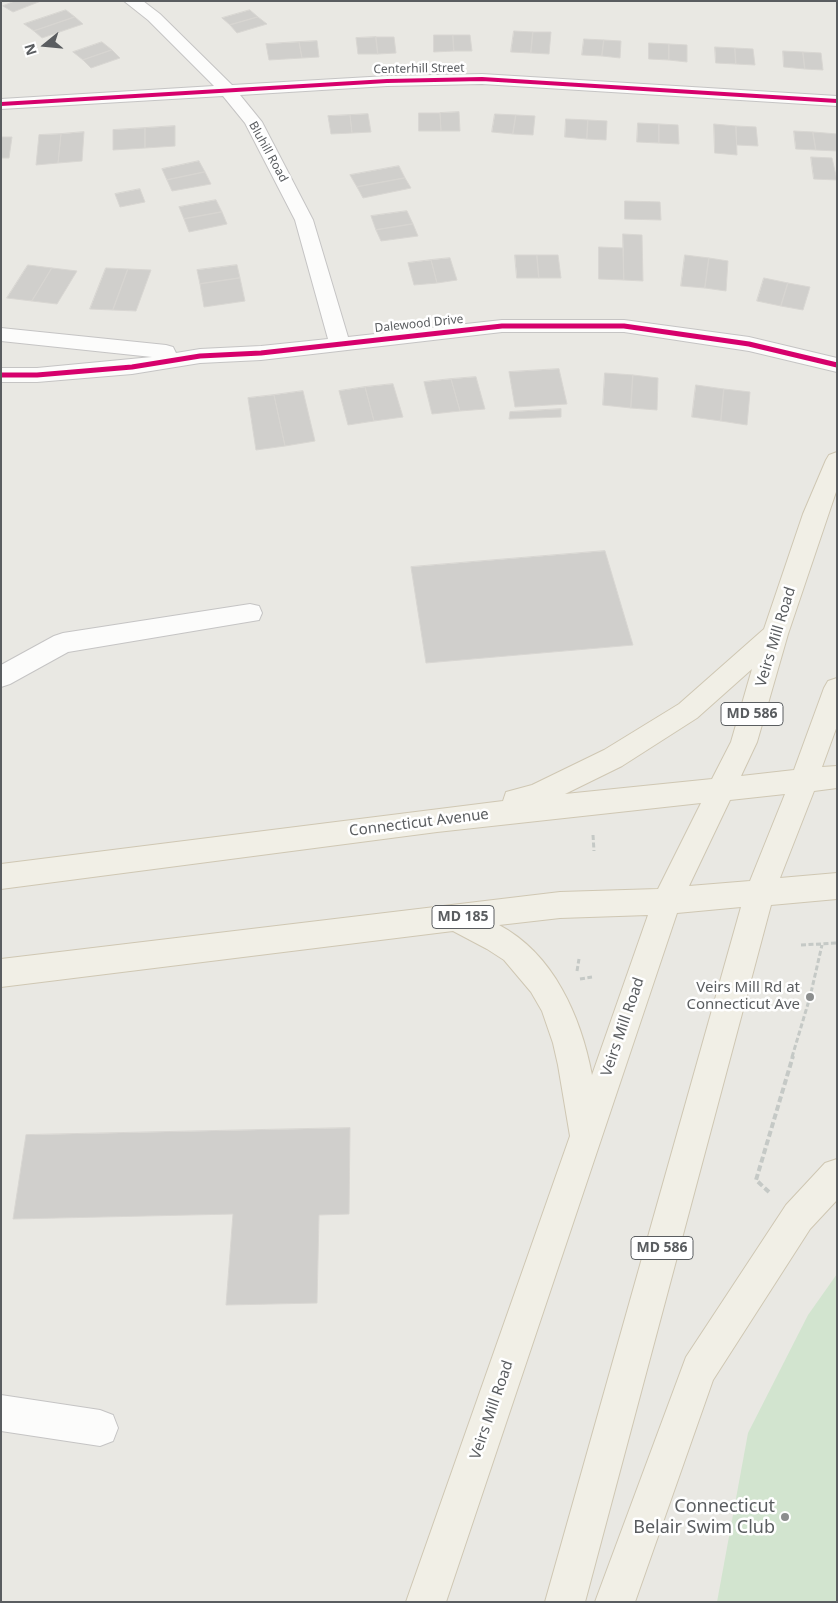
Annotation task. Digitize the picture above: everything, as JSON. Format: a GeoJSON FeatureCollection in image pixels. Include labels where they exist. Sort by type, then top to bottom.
{"type":"FeatureCollection","features":[{"type":"Feature","properties":{"kind":"main road","name":"Veirs Mill Road"},"geometry":{"type":"LineString","coordinates":[[426,1602],[667,901],[744,742],[775,634],[816,514],[837,460]]}},
{"type":"Feature","properties":{"kind":"main road"},"geometry":{"type":"LineString","coordinates":[[438,820],[537,795],[613,758],[688,711],[775,634]]}},
{"type":"Feature","properties":{"kind":"main road","name":"MD 586"},"geometry":{"type":"LineString","coordinates":[[566,1602],[760,894],[837,688]]}},
{"type":"Feature","properties":{"kind":"main road","name":"Connecticut Avenue"},"geometry":{"type":"LineString","coordinates":[[1,877],[438,820],[837,777]]}},
{"type":"Feature","properties":{"kind":"main road","name":"MD 185"},"geometry":{"type":"LineString","coordinates":[[1,973],[560,905],[667,901],[837,886]]}},
{"type":"Feature","properties":{"kind":"main road"},"geometry":{"type":"LineString","coordinates":[[456,918],[511,948],[541,979],[552,997],[563,1019],[573,1052],[586,1138]]}},
{"type":"Feature","properties":{"kind":"main road"},"geometry":{"type":"LineString","coordinates":[[614,1602],[700,1370],[798,1217],[837,1175]]}},
{"type":"Feature","properties":{"kind":"street","name":"Bluhill Road"},"geometry":{"type":"LineString","coordinates":[[132,1],[154,17],[226,90],[253,122],[304,220],[340,343]]}},
{"type":"Feature","properties":{"kind":"street","name":"Centerhill Street"},"geometry":{"type":"LineString","coordinates":[[1,104],[387,81],[482,79],[837,101]]}},
{"type":"Feature","properties":{"kind":"street","name":"Dalewood Drive"},"geometry":{"type":"LineString","coordinates":[[1,375],[37,375],[132,367],[200,356],[261,353],[502,326],[624,326],[749,344],[837,365]]}},
{"type":"Feature","properties":{"kind":"street","name":"Dalewood Drive"},"geometry":{"type":"LineString","coordinates":[[1,334],[200,356]]}},
{"type":"Feature","properties":{"kind":"street"},"geometry":{"type":"LineString","coordinates":[[1,678],[63,643],[250,613]]}},
{"type":"Feature","properties":{"kind":"street"},"geometry":{"type":"LineString","coordinates":[[1,1413],[100,1428]]}},
{"type":"Feature","properties":{"kind":"path"},"geometry":{"type":"LineString","coordinates":[[592,830],[594,852]]}},
{"type":"Feature","properties":{"kind":"path"},"geometry":{"type":"LineString","coordinates":[[801,945],[837,943]]}},
{"type":"Feature","properties":{"kind":"path"},"geometry":{"type":"LineString","coordinates":[[776,1197],[756,1180],[810,997],[822,945]]}},
{"type":"Feature","properties":{"kind":"green space","name":"Connecticut Belair Swim Club"},"geometry":{"type":"Polygon","coordinates":[[[837,1274],[837,1602],[717,1602],[748,1433],[808,1315],[837,1274]]]}},
{"type":"Feature","properties":{"kind":"building"},"geometry":{"type":"Polygon","coordinates":[[[15,1],[41,1],[13,12],[3,6],[15,1]]]}},
{"type":"Feature","properties":{"kind":"building"},"geometry":{"type":"Polygon","coordinates":[[[66,10],[75,17],[34,31],[24,24],[66,10]]]}},
{"type":"Feature","properties":{"kind":"building"},"geometry":{"type":"Polygon","coordinates":[[[250,10],[258,17],[230,25],[222,18],[250,10]]]}},
{"type":"Feature","properties":{"kind":"building"},"geometry":{"type":"Polygon","coordinates":[[[75,17],[83,24],[42,38],[34,31],[75,17]]]}},
{"type":"Feature","properties":{"kind":"building"},"geometry":{"type":"Polygon","coordinates":[[[258,17],[267,24],[237,33],[230,25],[258,17]]]}},
{"type":"Feature","properties":{"kind":"building"},"geometry":{"type":"Polygon","coordinates":[[[514,31],[533,32],[531,53],[511,52],[514,31]]]}},
{"type":"Feature","properties":{"kind":"building"},"geometry":{"type":"Polygon","coordinates":[[[533,32],[551,32],[549,54],[531,53],[533,32]]]}},
{"type":"Feature","properties":{"kind":"building"},"geometry":{"type":"Polygon","coordinates":[[[434,35],[453,35],[454,51],[434,52],[434,35]]]}},
{"type":"Feature","properties":{"kind":"building"},"geometry":{"type":"Polygon","coordinates":[[[453,35],[470,35],[472,51],[454,51],[453,35]]]}},
{"type":"Feature","properties":{"kind":"building"},"geometry":{"type":"Polygon","coordinates":[[[376,37],[378,54],[358,54],[356,38],[376,37]]]}},
{"type":"Feature","properties":{"kind":"building"},"geometry":{"type":"Polygon","coordinates":[[[376,37],[394,37],[396,53],[378,54],[376,37]]]}},
{"type":"Feature","properties":{"kind":"building"},"geometry":{"type":"Polygon","coordinates":[[[584,39],[604,40],[602,56],[582,55],[584,39]]]}},
{"type":"Feature","properties":{"kind":"building"},"geometry":{"type":"Polygon","coordinates":[[[604,40],[621,41],[620,58],[602,56],[604,40]]]}},
{"type":"Feature","properties":{"kind":"building"},"geometry":{"type":"Polygon","coordinates":[[[317,41],[319,57],[302,58],[299,42],[317,41]]]}},
{"type":"Feature","properties":{"kind":"building"},"geometry":{"type":"Polygon","coordinates":[[[102,42],[112,50],[83,60],[73,52],[102,42]]]}},
{"type":"Feature","properties":{"kind":"building"},"geometry":{"type":"Polygon","coordinates":[[[299,42],[302,58],[269,60],[266,44],[299,42]]]}},
{"type":"Feature","properties":{"kind":"building"},"geometry":{"type":"Polygon","coordinates":[[[649,43],[669,44],[669,60],[649,59],[649,43]]]}},
{"type":"Feature","properties":{"kind":"building"},"geometry":{"type":"Polygon","coordinates":[[[669,44],[687,45],[687,62],[669,60],[669,44]]]}},
{"type":"Feature","properties":{"kind":"building"},"geometry":{"type":"Polygon","coordinates":[[[715,47],[735,48],[736,64],[716,63],[715,47]]]}},
{"type":"Feature","properties":{"kind":"building"},"geometry":{"type":"Polygon","coordinates":[[[735,48],[753,49],[755,65],[736,64],[735,48]]]}},
{"type":"Feature","properties":{"kind":"building"},"geometry":{"type":"Polygon","coordinates":[[[112,50],[120,58],[91,68],[83,60],[112,50]]]}},
{"type":"Feature","properties":{"kind":"building"},"geometry":{"type":"Polygon","coordinates":[[[783,51],[803,52],[805,69],[784,67],[783,51]]]}},
{"type":"Feature","properties":{"kind":"building"},"geometry":{"type":"Polygon","coordinates":[[[803,52],[821,53],[823,70],[805,69],[803,52]]]}},
{"type":"Feature","properties":{"kind":"building"},"geometry":{"type":"Polygon","coordinates":[[[459,112],[460,131],[441,131],[440,113],[459,112]]]}},
{"type":"Feature","properties":{"kind":"building"},"geometry":{"type":"Polygon","coordinates":[[[419,113],[440,113],[441,131],[419,131],[419,113]]]}},
{"type":"Feature","properties":{"kind":"building"},"geometry":{"type":"Polygon","coordinates":[[[368,114],[371,132],[352,133],[350,115],[368,114]]]}},
{"type":"Feature","properties":{"kind":"building"},"geometry":{"type":"Polygon","coordinates":[[[495,114],[516,115],[513,134],[492,132],[495,114]]]}},
{"type":"Feature","properties":{"kind":"building"},"geometry":{"type":"Polygon","coordinates":[[[350,115],[352,133],[331,134],[328,116],[350,115]]]}},
{"type":"Feature","properties":{"kind":"building"},"geometry":{"type":"Polygon","coordinates":[[[516,115],[535,116],[533,135],[513,134],[516,115]]]}},
{"type":"Feature","properties":{"kind":"building"},"geometry":{"type":"Polygon","coordinates":[[[566,119],[588,120],[587,139],[565,137],[566,119]]]}},
{"type":"Feature","properties":{"kind":"building"},"geometry":{"type":"Polygon","coordinates":[[[588,120],[607,121],[606,140],[587,139],[588,120]]]}},
{"type":"Feature","properties":{"kind":"building"},"geometry":{"type":"Polygon","coordinates":[[[638,123],[659,124],[659,143],[637,142],[638,123]]]}},
{"type":"Feature","properties":{"kind":"building"},"geometry":{"type":"Polygon","coordinates":[[[659,124],[678,125],[679,144],[659,143],[659,124]]]}},
{"type":"Feature","properties":{"kind":"building"},"geometry":{"type":"Polygon","coordinates":[[[714,124],[736,126],[737,155],[715,153],[714,124]]]}},
{"type":"Feature","properties":{"kind":"building"},"geometry":{"type":"Polygon","coordinates":[[[175,126],[175,146],[145,148],[145,128],[175,126]]]}},
{"type":"Feature","properties":{"kind":"building"},"geometry":{"type":"Polygon","coordinates":[[[736,126],[756,127],[758,146],[737,145],[736,126]]]}},
{"type":"Feature","properties":{"kind":"building"},"geometry":{"type":"Polygon","coordinates":[[[145,128],[145,148],[113,150],[113,130],[145,128]]]}},
{"type":"Feature","properties":{"kind":"building"},"geometry":{"type":"Polygon","coordinates":[[[794,131],[813,132],[816,150],[796,149],[794,131]]]}},
{"type":"Feature","properties":{"kind":"building"},"geometry":{"type":"Polygon","coordinates":[[[84,132],[82,161],[58,163],[61,134],[84,132]]]}},
{"type":"Feature","properties":{"kind":"building"},"geometry":{"type":"Polygon","coordinates":[[[813,132],[837,134],[837,151],[816,150],[813,132]]]}},
{"type":"Feature","properties":{"kind":"building"},"geometry":{"type":"Polygon","coordinates":[[[61,134],[58,163],[36,165],[39,135],[61,134]]]}},
{"type":"Feature","properties":{"kind":"building"},"geometry":{"type":"Polygon","coordinates":[[[1,137],[12,137],[9,158],[1,158],[1,137]]]}},
{"type":"Feature","properties":{"kind":"building"},"geometry":{"type":"Polygon","coordinates":[[[811,157],[832,158],[837,180],[814,179],[811,157]]]}},
{"type":"Feature","properties":{"kind":"building"},"geometry":{"type":"Polygon","coordinates":[[[199,161],[205,172],[167,180],[162,169],[199,161]]]}},
{"type":"Feature","properties":{"kind":"building"},"geometry":{"type":"Polygon","coordinates":[[[399,166],[405,178],[357,187],[350,175],[399,166]]]}},
{"type":"Feature","properties":{"kind":"building"},"geometry":{"type":"Polygon","coordinates":[[[205,172],[211,184],[172,191],[167,180],[205,172]]]}},
{"type":"Feature","properties":{"kind":"building"},"geometry":{"type":"Polygon","coordinates":[[[405,178],[411,188],[363,198],[357,187],[405,178]]]}},
{"type":"Feature","properties":{"kind":"building"},"geometry":{"type":"Polygon","coordinates":[[[140,189],[145,202],[120,207],[115,194],[140,189]]]}},
{"type":"Feature","properties":{"kind":"building"},"geometry":{"type":"Polygon","coordinates":[[[216,200],[222,212],[184,219],[179,207],[216,200]]]}},
{"type":"Feature","properties":{"kind":"building"},"geometry":{"type":"Polygon","coordinates":[[[625,201],[660,202],[661,220],[625,219],[625,201]]]}},
{"type":"Feature","properties":{"kind":"building"},"geometry":{"type":"Polygon","coordinates":[[[407,211],[413,224],[376,230],[371,216],[407,211]]]}},
{"type":"Feature","properties":{"kind":"building"},"geometry":{"type":"Polygon","coordinates":[[[222,212],[227,224],[189,232],[184,219],[222,212]]]}},
{"type":"Feature","properties":{"kind":"building"},"geometry":{"type":"Polygon","coordinates":[[[413,224],[418,236],[381,241],[376,230],[413,224]]]}},
{"type":"Feature","properties":{"kind":"building"},"geometry":{"type":"Polygon","coordinates":[[[623,234],[642,235],[643,281],[624,280],[623,234]]]}},
{"type":"Feature","properties":{"kind":"building"},"geometry":{"type":"Polygon","coordinates":[[[599,247],[623,248],[624,280],[599,279],[599,247]]]}},
{"type":"Feature","properties":{"kind":"building"},"geometry":{"type":"Polygon","coordinates":[[[515,255],[537,255],[539,278],[517,278],[515,255]]]}},
{"type":"Feature","properties":{"kind":"building"},"geometry":{"type":"Polygon","coordinates":[[[537,255],[558,255],[561,278],[539,278],[537,255]]]}},
{"type":"Feature","properties":{"kind":"building"},"geometry":{"type":"Polygon","coordinates":[[[685,255],[709,258],[705,288],[681,286],[685,255]]]}},
{"type":"Feature","properties":{"kind":"building"},"geometry":{"type":"Polygon","coordinates":[[[450,258],[457,280],[437,283],[431,260],[450,258]]]}},
{"type":"Feature","properties":{"kind":"building"},"geometry":{"type":"Polygon","coordinates":[[[709,258],[728,261],[726,291],[705,288],[709,258]]]}},
{"type":"Feature","properties":{"kind":"building"},"geometry":{"type":"Polygon","coordinates":[[[431,260],[437,283],[414,285],[408,263],[431,260]]]}},
{"type":"Feature","properties":{"kind":"building"},"geometry":{"type":"Polygon","coordinates":[[[28,265],[52,268],[32,301],[7,298],[28,265]]]}},
{"type":"Feature","properties":{"kind":"building"},"geometry":{"type":"Polygon","coordinates":[[[237,265],[240,278],[200,284],[197,270],[237,265]]]}},
{"type":"Feature","properties":{"kind":"building"},"geometry":{"type":"Polygon","coordinates":[[[52,268],[77,271],[57,304],[32,301],[52,268]]]}},
{"type":"Feature","properties":{"kind":"building"},"geometry":{"type":"Polygon","coordinates":[[[106,268],[128,269],[113,310],[90,309],[106,268]]]}},
{"type":"Feature","properties":{"kind":"building"},"geometry":{"type":"Polygon","coordinates":[[[128,269],[151,270],[136,311],[113,310],[128,269]]]}},
{"type":"Feature","properties":{"kind":"building"},"geometry":{"type":"Polygon","coordinates":[[[240,278],[245,301],[204,307],[200,284],[240,278]]]}},
{"type":"Feature","properties":{"kind":"building"},"geometry":{"type":"Polygon","coordinates":[[[764,278],[788,283],[781,306],[757,301],[764,278]]]}},
{"type":"Feature","properties":{"kind":"building"},"geometry":{"type":"Polygon","coordinates":[[[788,283],[810,287],[803,310],[781,306],[788,283]]]}},
{"type":"Feature","properties":{"kind":"building"},"geometry":{"type":"Polygon","coordinates":[[[559,369],[567,404],[515,407],[509,372],[559,369]]]}},
{"type":"Feature","properties":{"kind":"building"},"geometry":{"type":"Polygon","coordinates":[[[605,373],[633,375],[631,408],[603,405],[605,373]]]}},
{"type":"Feature","properties":{"kind":"building"},"geometry":{"type":"Polygon","coordinates":[[[633,375],[658,378],[657,410],[631,408],[633,375]]]}},
{"type":"Feature","properties":{"kind":"building"},"geometry":{"type":"Polygon","coordinates":[[[476,377],[485,409],[460,411],[451,379],[476,377]]]}},
{"type":"Feature","properties":{"kind":"building"},"geometry":{"type":"Polygon","coordinates":[[[451,379],[460,411],[432,414],[424,382],[451,379]]]}},
{"type":"Feature","properties":{"kind":"building"},"geometry":{"type":"Polygon","coordinates":[[[393,384],[403,417],[374,421],[365,387],[393,384]]]}},
{"type":"Feature","properties":{"kind":"building"},"geometry":{"type":"Polygon","coordinates":[[[696,385],[724,389],[721,421],[692,417],[696,385]]]}},
{"type":"Feature","properties":{"kind":"building"},"geometry":{"type":"Polygon","coordinates":[[[365,387],[374,421],[348,425],[339,391],[365,387]]]}},
{"type":"Feature","properties":{"kind":"building"},"geometry":{"type":"Polygon","coordinates":[[[724,389],[750,392],[747,425],[721,421],[724,389]]]}},
{"type":"Feature","properties":{"kind":"building"},"geometry":{"type":"Polygon","coordinates":[[[303,391],[315,441],[285,446],[274,395],[303,391]]]}},
{"type":"Feature","properties":{"kind":"building"},"geometry":{"type":"Polygon","coordinates":[[[274,395],[285,446],[256,450],[248,398],[274,395]]]}},
{"type":"Feature","properties":{"kind":"building"},"geometry":{"type":"Polygon","coordinates":[[[561,409],[561,417],[509,419],[510,412],[561,409]]]}},
{"type":"Feature","properties":{"kind":"building"},"geometry":{"type":"Polygon","coordinates":[[[605,551],[633,645],[426,663],[411,567],[605,551]]]}},
{"type":"Feature","properties":{"kind":"building"},"geometry":{"type":"Polygon","coordinates":[[[350,1128],[349,1214],[319,1215],[317,1303],[226,1305],[233,1214],[13,1219],[26,1135],[350,1128]]]}},
{"type":"Feature","properties":{"kind":"cycle path"},"geometry":{"type":"LineString","coordinates":[[1,104],[387,81],[482,79],[837,101]]}},
{"type":"Feature","properties":{"kind":"cycle path"},"geometry":{"type":"LineString","coordinates":[[1,375],[37,375],[132,367],[200,356],[261,353],[502,326],[624,326],[749,344],[837,365]]}},
{"type":"Feature","properties":{"kind":"place","name":"Veirs Mill Rd at Connecticut Ave"},"geometry":{"type":"Point","coordinates":[810,997]}},
{"type":"Feature","properties":{"kind":"place","name":"Connecticut Belair Swim Club"},"geometry":{"type":"Point","coordinates":[785,1517]}}]}
